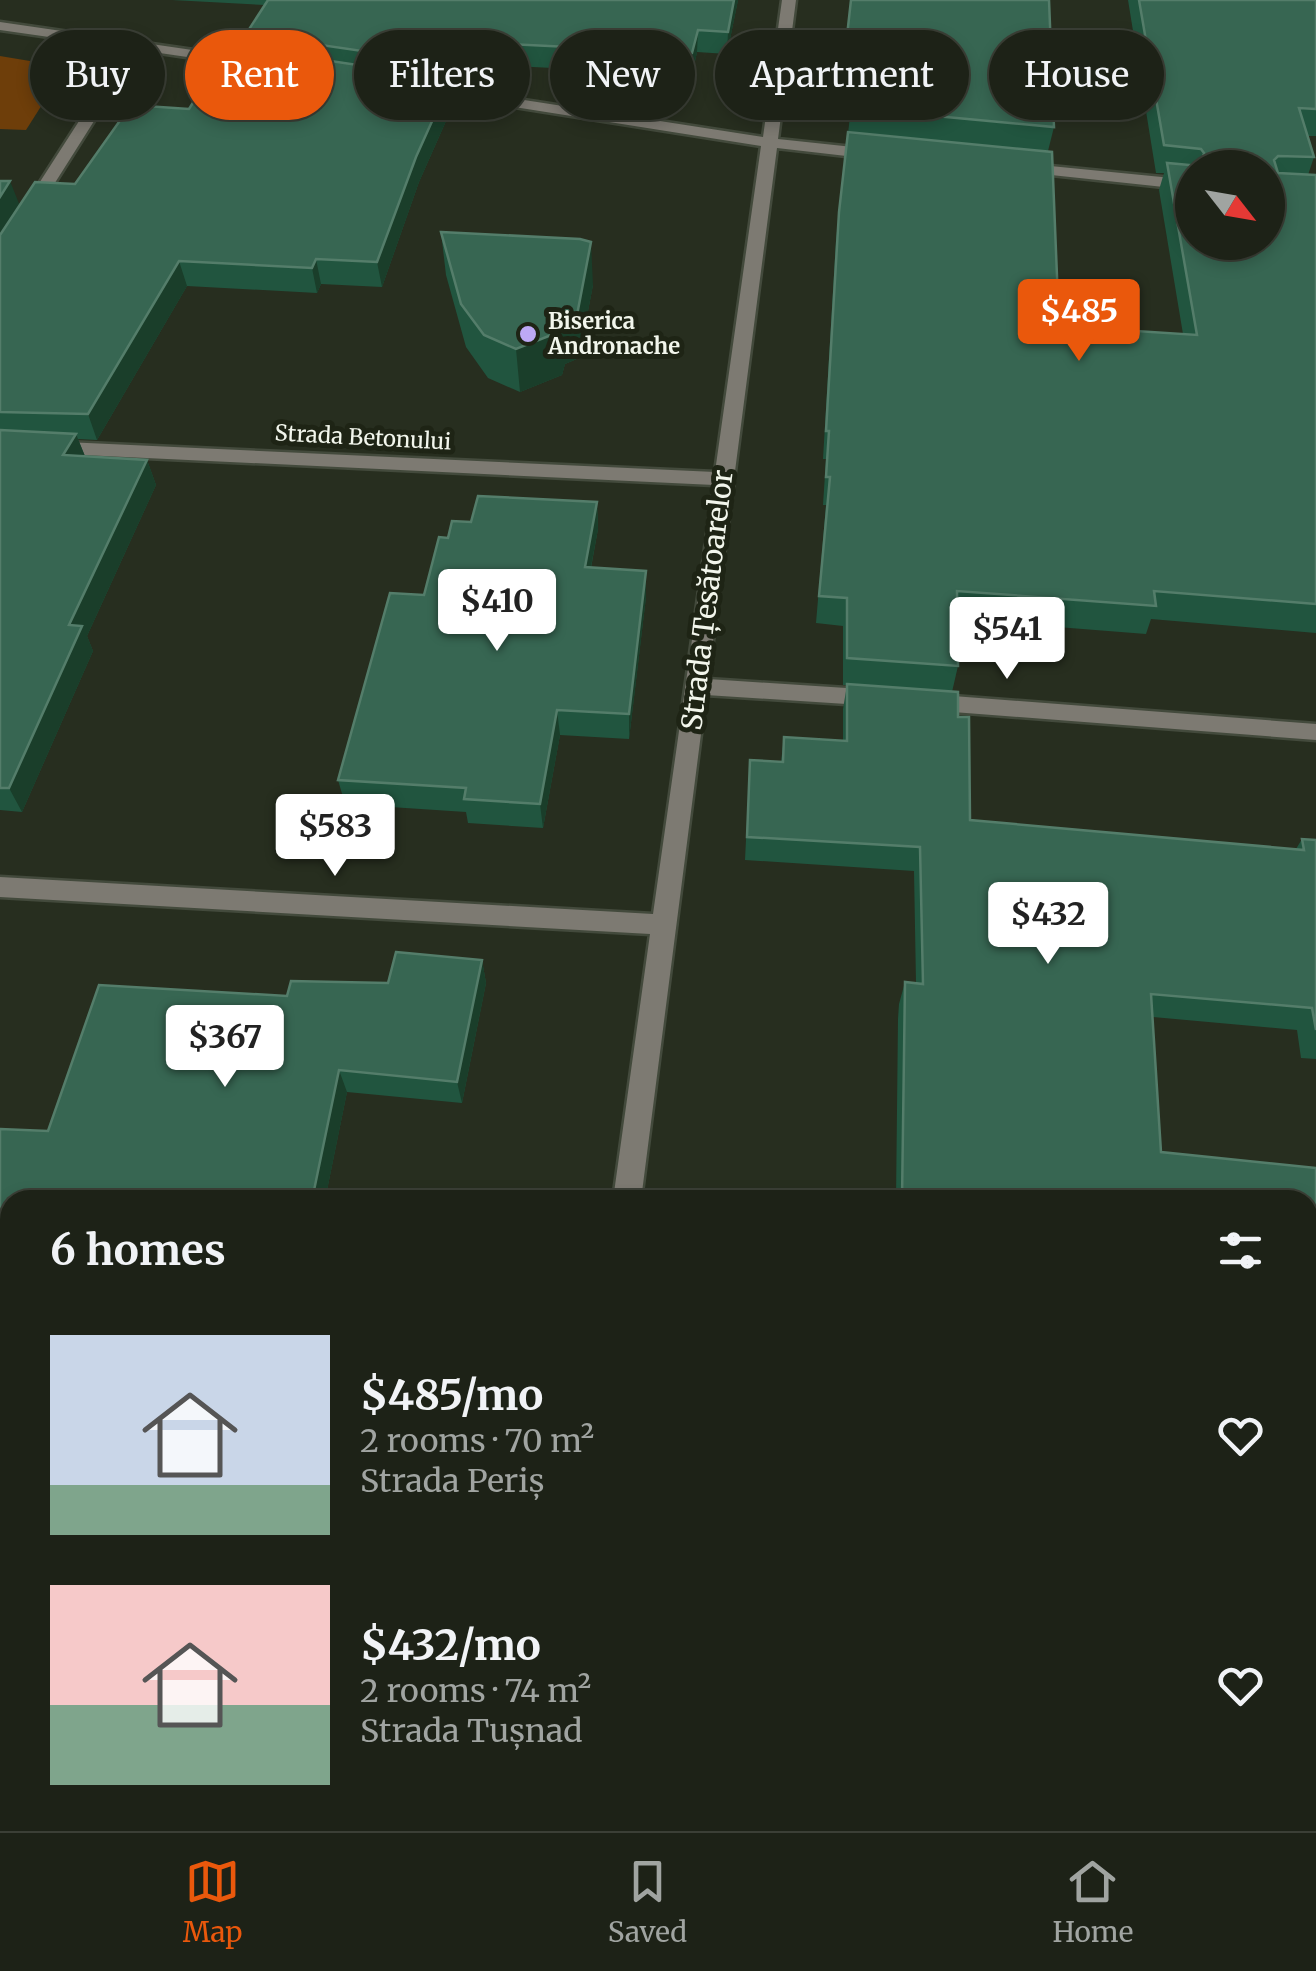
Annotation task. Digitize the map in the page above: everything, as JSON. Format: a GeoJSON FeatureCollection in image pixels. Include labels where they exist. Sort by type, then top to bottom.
{"type":"FeatureCollection","features":[{"type":"Feature","properties":{"kind":"street","name":"Strada Țesătoarelor"},"geometry":{"type":"LineString","coordinates":[[628,1190],[789,0]]}},
{"type":"Feature","properties":{"kind":"street"},"geometry":{"type":"LineString","coordinates":[[0,26],[30,30]]}},
{"type":"Feature","properties":{"kind":"street"},"geometry":{"type":"LineString","coordinates":[[530,105],[769,143],[899,156]]}},
{"type":"Feature","properties":{"kind":"street"},"geometry":{"type":"LineString","coordinates":[[0,257],[87,120]]}},
{"type":"Feature","properties":{"kind":"street"},"geometry":{"type":"LineString","coordinates":[[997,166],[1175,183]]}},
{"type":"Feature","properties":{"kind":"street","name":"Strada Betonului"},"geometry":{"type":"LineString","coordinates":[[0,445],[723,479]]}},
{"type":"Feature","properties":{"kind":"street"},"geometry":{"type":"LineString","coordinates":[[695,686],[1316,732]]}},
{"type":"Feature","properties":{"kind":"street"},"geometry":{"type":"LineString","coordinates":[[0,887],[667,925]]}},
{"type":"Feature","properties":{"kind":"shaded area"},"geometry":{"type":"Polygon","coordinates":[[[0,56],[30,61],[32,120],[26,130],[0,129],[0,56]]]}},
{"type":"Feature","properties":{"kind":"building"},"geometry":{"type":"Polygon","coordinates":[[[268,0],[734,0],[728,30],[698,30],[695,42],[695,30],[550,30],[550,46],[530,45],[530,30],[354,30],[354,50],[334,47],[334,30],[249,30],[268,0]]]}},
{"type":"Feature","properties":{"kind":"building"},"geometry":{"type":"Polygon","coordinates":[[[851,0],[1049,0],[1050,30],[989,30],[989,120],[1054,120],[1054,127],[969,119],[969,30],[848,30],[851,0]]]}},
{"type":"Feature","properties":{"kind":"building"},"geometry":{"type":"Polygon","coordinates":[[[1139,0],[1316,0],[1316,109],[1299,108],[1314,157],[1285,156],[1285,150],[1164,145],[1160,120],[1164,120],[1164,30],[1144,30],[1139,0]]]}},
{"type":"Feature","properties":{"kind":"building"},"geometry":{"type":"Polygon","coordinates":[[[334,62],[354,64],[354,120],[433,120],[377,262],[316,259],[312,268],[179,261],[88,414],[0,412],[0,235],[35,182],[75,184],[120,120],[165,120],[165,107],[185,109],[185,120],[334,120],[334,62]]]}},
{"type":"Feature","properties":{"kind":"building"},"geometry":{"type":"Polygon","coordinates":[[[848,132],[1052,152],[1059,326],[1197,335],[1184,260],[1285,260],[1285,173],[1316,175],[1316,604],[1154,591],[1156,606],[957,591],[958,666],[847,658],[847,598],[819,596],[830,477],[826,477],[826,431],[839,212],[848,132]]]}},
{"type":"Feature","properties":{"kind":"building"},"geometry":{"type":"Polygon","coordinates":[[[1167,163],[1175,164],[1175,209],[1167,163]]]}},
{"type":"Feature","properties":{"kind":"building"},"geometry":{"type":"Polygon","coordinates":[[[0,181],[10,181],[0,197],[0,181]]]}},
{"type":"Feature","properties":{"kind":"building"},"geometry":{"type":"Polygon","coordinates":[[[441,232],[591,242],[577,315],[562,321],[559,332],[516,349],[484,335],[461,304],[441,232]]]}},
{"type":"Feature","properties":{"kind":"building"},"geometry":{"type":"Polygon","coordinates":[[[0,430],[76,434],[63,455],[147,460],[69,625],[82,626],[9,788],[0,788],[0,430]]]}},
{"type":"Feature","properties":{"kind":"building"},"geometry":{"type":"Polygon","coordinates":[[[478,496],[597,502],[585,567],[646,571],[629,714],[557,710],[540,804],[464,799],[466,788],[338,780],[390,593],[424,595],[439,537],[448,538],[452,521],[471,522],[478,496]]]}},
{"type":"Feature","properties":{"kind":"building"},"geometry":{"type":"Polygon","coordinates":[[[847,684],[958,692],[958,717],[969,717],[970,820],[1304,850],[1302,839],[1316,840],[1316,1030],[1312,1008],[1151,994],[1161,1152],[1316,1168],[1316,1190],[902,1190],[905,982],[923,984],[920,847],[747,837],[750,760],[783,762],[784,737],[847,741],[847,684]]]}},
{"type":"Feature","properties":{"kind":"building"},"geometry":{"type":"Polygon","coordinates":[[[396,952],[482,960],[457,1082],[339,1070],[314,1190],[0,1190],[0,1129],[48,1131],[99,985],[287,996],[291,981],[388,983],[396,952]]]}},
{"type":"Feature","properties":{"kind":"place","name":"Biserica Andronache"},"geometry":{"type":"Point","coordinates":[528,334]}}]}
